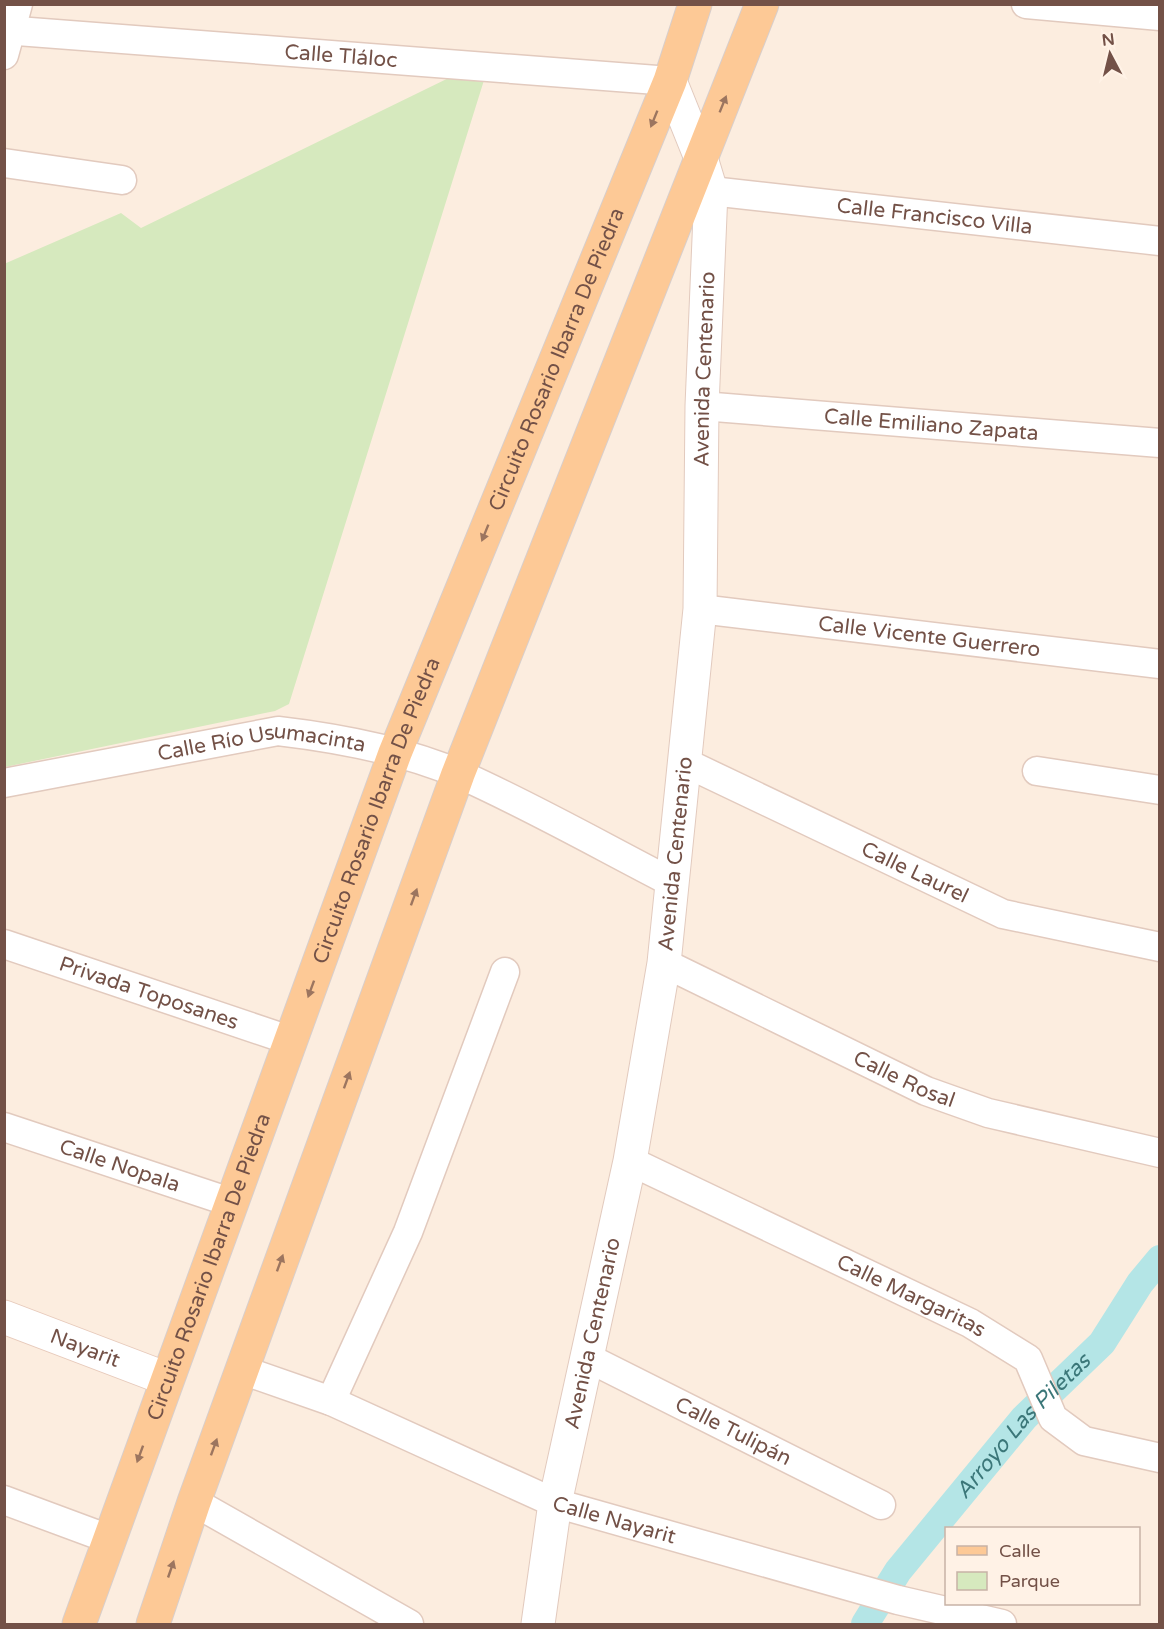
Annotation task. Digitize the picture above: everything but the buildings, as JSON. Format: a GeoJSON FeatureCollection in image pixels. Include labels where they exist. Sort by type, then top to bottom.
{"type":"FeatureCollection","features":[{"type":"Feature","properties":{"kind":"main road","name":"Circuito Rosario Ibarra De Piedra"},"geometry":{"type":"LineString","coordinates":[[79,1624],[395,753],[670,81],[695,4]]}},
{"type":"Feature","properties":{"kind":"main road"},"geometry":{"type":"LineString","coordinates":[[153,1624],[194,1502],[458,774],[762,4]]}},
{"type":"Feature","properties":{"kind":"street"},"geometry":{"type":"LineString","coordinates":[[1026,4],[1160,16]]}},
{"type":"Feature","properties":{"kind":"street","name":"Calle Tláloc"},"geometry":{"type":"LineString","coordinates":[[10,30],[670,81]]}},
{"type":"Feature","properties":{"kind":"street","name":"Avenida Centenario"},"geometry":{"type":"LineString","coordinates":[[538,1624],[555,1503],[630,1161],[664,963],[700,609],[702,406],[711,191],[701,158],[670,81]]}},
{"type":"Feature","properties":{"kind":"street"},"geometry":{"type":"LineString","coordinates":[[4,163],[122,180]]}},
{"type":"Feature","properties":{"kind":"street","name":"Calle Francisco Villa"},"geometry":{"type":"LineString","coordinates":[[711,191],[1160,242]]}},
{"type":"Feature","properties":{"kind":"street","name":"Calle Emiliano Zapata"},"geometry":{"type":"LineString","coordinates":[[702,406],[1160,443]]}},
{"type":"Feature","properties":{"kind":"street","name":"Calle Vicente Guerrero"},"geometry":{"type":"LineString","coordinates":[[700,609],[1160,664]]}},
{"type":"Feature","properties":{"kind":"street","name":"Calle Río Usumacinta"},"geometry":{"type":"LineString","coordinates":[[4,783],[278,731],[318,735],[395,753],[458,774],[671,882]]}},
{"type":"Feature","properties":{"kind":"street","name":"Calle Laurel"},"geometry":{"type":"LineString","coordinates":[[684,762],[1003,914],[1160,947]]}},
{"type":"Feature","properties":{"kind":"street"},"geometry":{"type":"LineString","coordinates":[[1037,771],[1160,790]]}},
{"type":"Feature","properties":{"kind":"street","name":"Privada Toposanes"},"geometry":{"type":"LineString","coordinates":[[4,944],[292,1041]]}},
{"type":"Feature","properties":{"kind":"street","name":"Calle Rosal"},"geometry":{"type":"LineString","coordinates":[[664,963],[926,1092],[988,1113],[1160,1153]]}},
{"type":"Feature","properties":{"kind":"street"},"geometry":{"type":"LineString","coordinates":[[331,1401],[408,1233],[505,972]]}},
{"type":"Feature","properties":{"kind":"street","name":"Calle Nopala"},"geometry":{"type":"LineString","coordinates":[[4,1126],[233,1203]]}},
{"type":"Feature","properties":{"kind":"street","name":"Calle Margaritas"},"geometry":{"type":"LineString","coordinates":[[630,1161],[970,1323],[1028,1359],[1053,1418],[1084,1441],[1160,1458]]}},
{"type":"Feature","properties":{"kind":"street","name":"Nayarit"},"geometry":{"type":"LineString","coordinates":[[4,1317],[167,1379]]}},
{"type":"Feature","properties":{"kind":"street","name":"Calle Tulipán"},"geometry":{"type":"LineString","coordinates":[[586,1357],[881,1505]]}},
{"type":"Feature","properties":{"kind":"street","name":"Calle Nayarit"},"geometry":{"type":"LineString","coordinates":[[242,1370],[331,1401],[555,1503],[849,1587],[1002,1624]]}},
{"type":"Feature","properties":{"kind":"street"},"geometry":{"type":"LineString","coordinates":[[4,1500],[109,1539]]}},
{"type":"Feature","properties":{"kind":"street"},"geometry":{"type":"LineString","coordinates":[[194,1502],[409,1624]]}},
{"type":"Feature","properties":{"kind":"green space"},"geometry":{"type":"Polygon","coordinates":[[[463,71],[485,77],[289,704],[275,711],[5,767],[4,264],[121,213],[141,228],[463,71]]]}},
{"type":"Feature","properties":{"kind":"waterway","name":"Arroyo Las Piletas"},"geometry":{"type":"LineString","coordinates":[[865,1624],[898,1571],[1024,1418],[1102,1343],[1140,1283],[1160,1259]]}}]}
